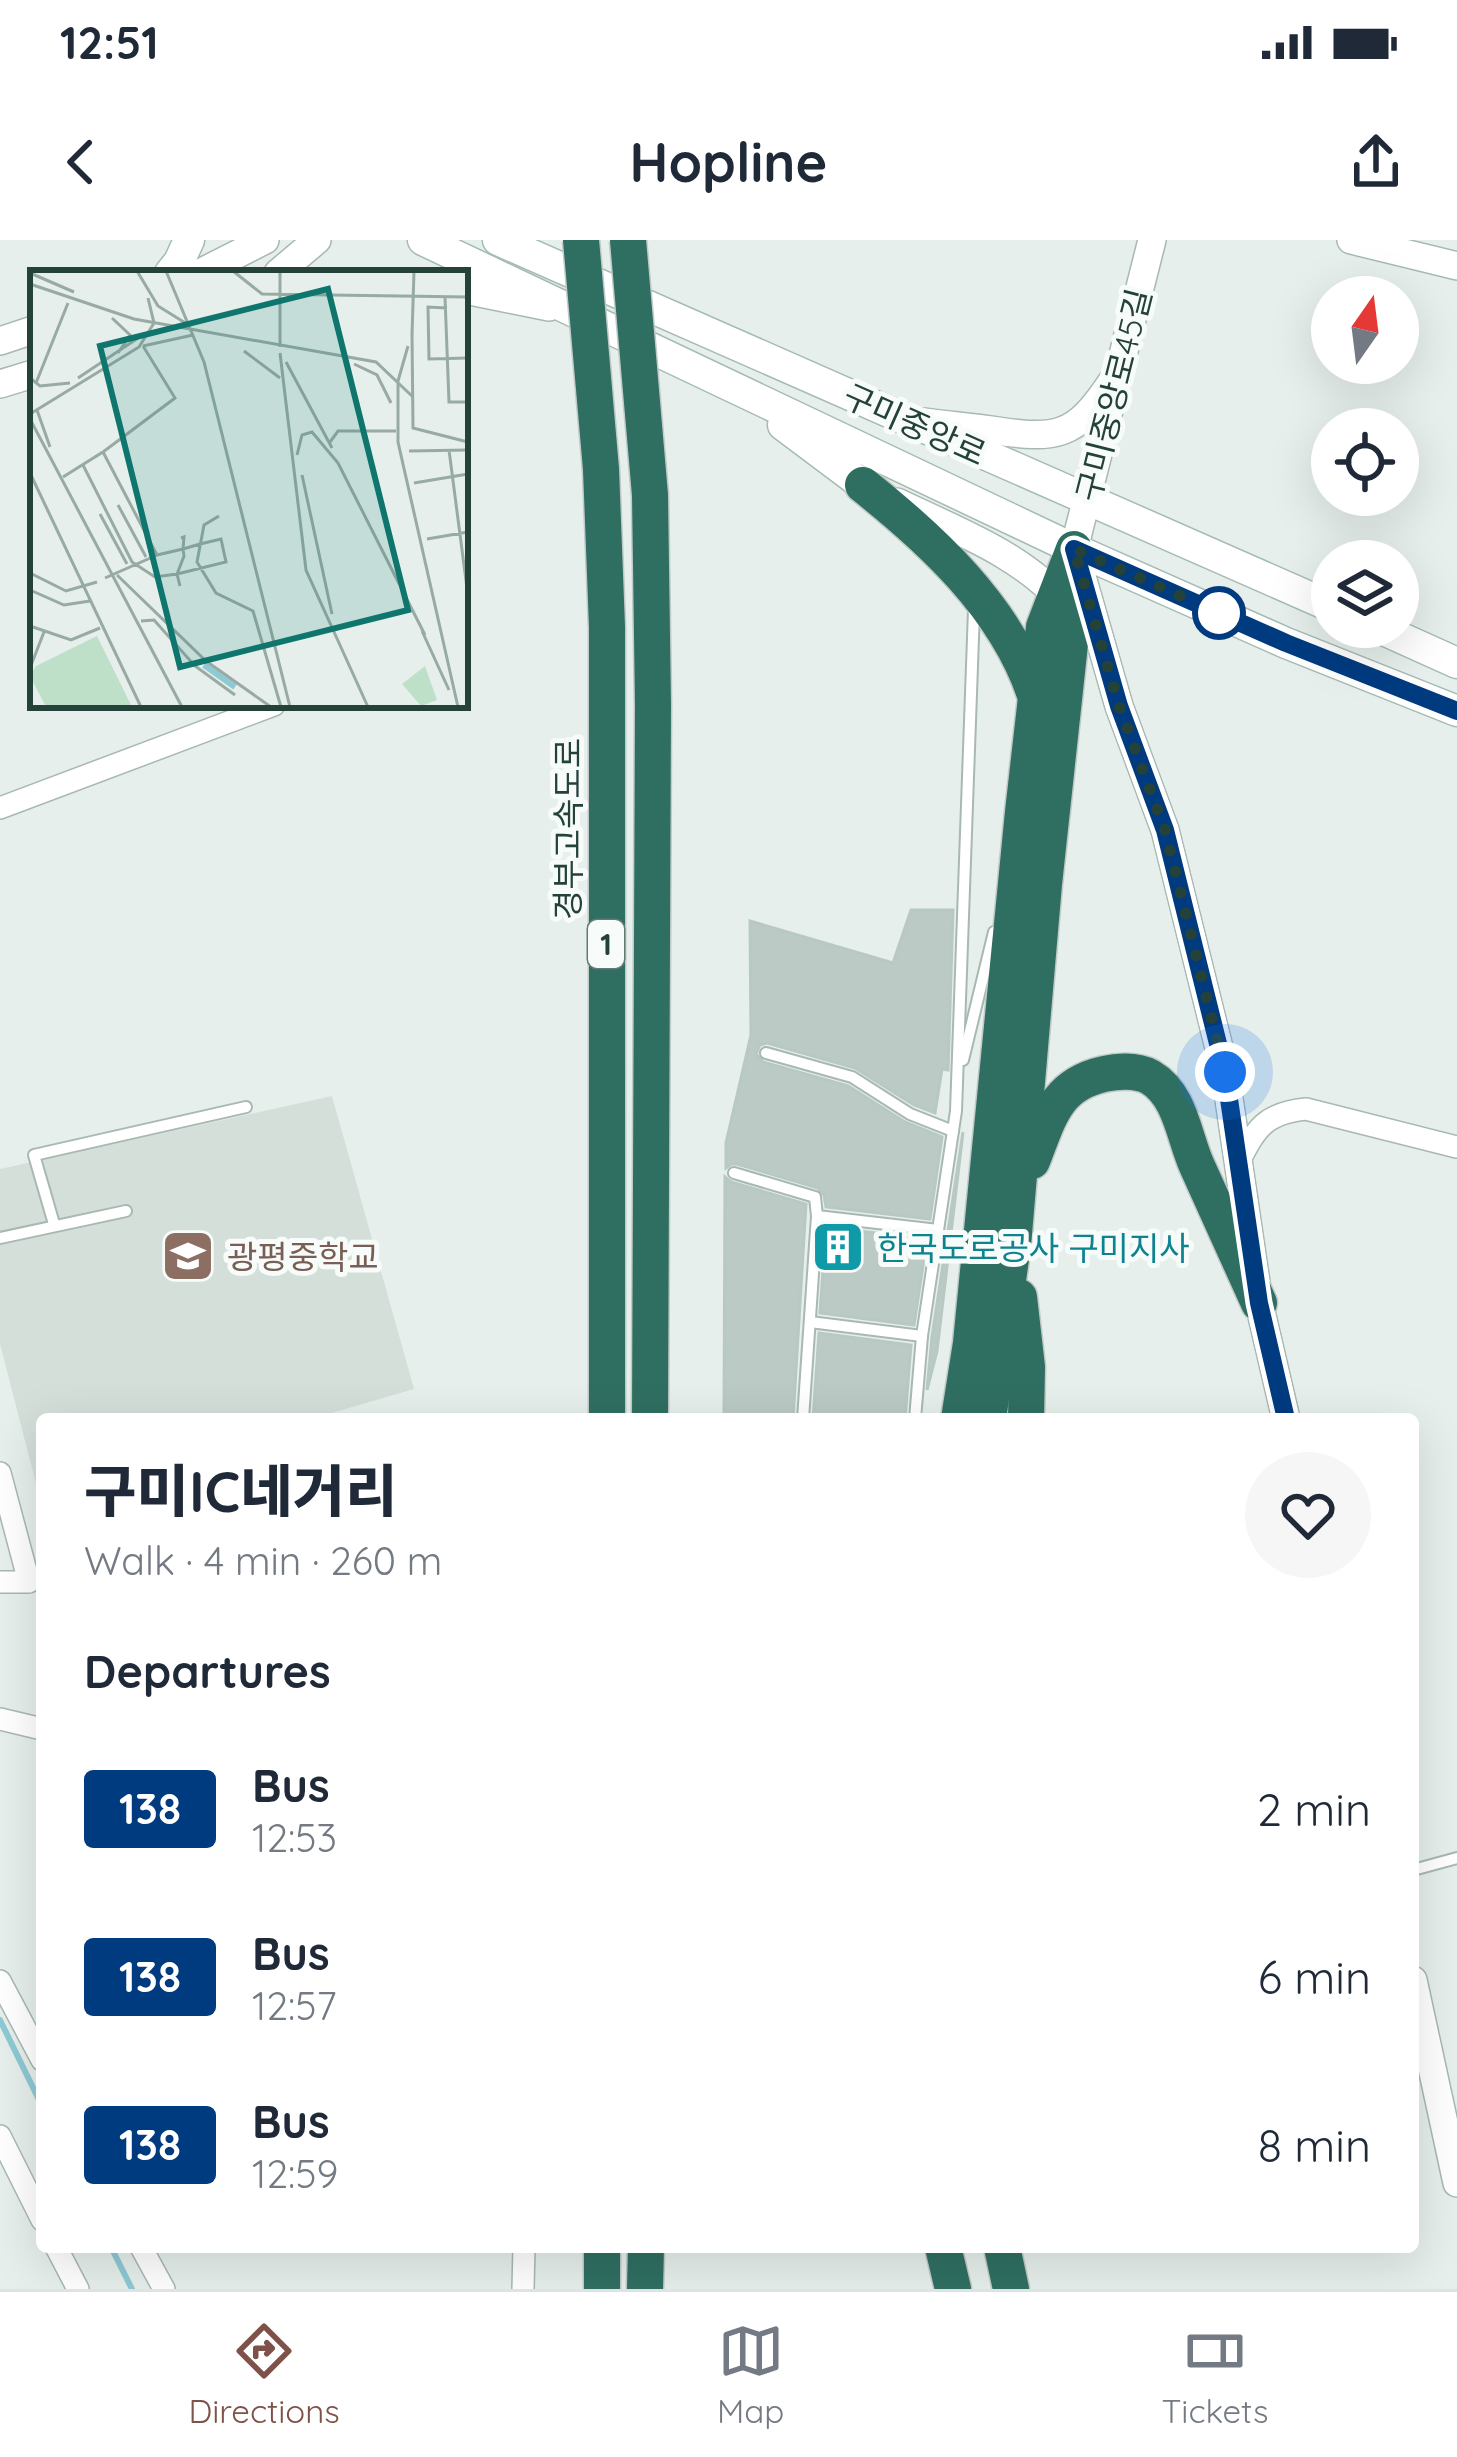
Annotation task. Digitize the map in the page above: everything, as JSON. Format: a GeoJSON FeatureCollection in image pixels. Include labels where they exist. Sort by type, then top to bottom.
{"type":"FeatureCollection","features":[{"type":"Feature","properties":{"kind":"highway","name":"경부고속도로"},"geometry":{"type":"LineString","coordinates":[[581,240],[601,469],[607,627],[607,1413]]}},
{"type":"Feature","properties":{"kind":"highway","name":"1"},"geometry":{"type":"LineString","coordinates":[[628,240],[650,495],[650,1413]]}},
{"type":"Feature","properties":{"kind":"highway"},"geometry":{"type":"LineString","coordinates":[[862,485],[951,563],[1012,641],[1036,699]]}},
{"type":"Feature","properties":{"kind":"highway"},"geometry":{"type":"LineString","coordinates":[[989,1413],[1013,1245],[1064,606],[1074,549]]}},
{"type":"Feature","properties":{"kind":"highway"},"geometry":{"type":"LineString","coordinates":[[960,1413],[1044,627],[1064,606]]}},
{"type":"Feature","properties":{"kind":"highway"},"geometry":{"type":"LineString","coordinates":[[1017,1198],[1053,1108],[1080,1080],[1120,1070],[1150,1077],[1171,1100],[1187,1131],[1193,1158],[1259,1303]]}},
{"type":"Feature","properties":{"kind":"highway"},"geometry":{"type":"LineString","coordinates":[[1013,1245],[1027,1367],[1025,1413]]}},
{"type":"Feature","properties":{"kind":"highway"},"geometry":{"type":"LineString","coordinates":[[602,2253],[602,2289]]}},
{"type":"Feature","properties":{"kind":"highway"},"geometry":{"type":"LineString","coordinates":[[645,2289],[646,2253]]}},
{"type":"Feature","properties":{"kind":"highway"},"geometry":{"type":"LineString","coordinates":[[944,2253],[953,2289]]}},
{"type":"Feature","properties":{"kind":"highway"},"geometry":{"type":"LineString","coordinates":[[1003,2253],[1011,2289]]}},
{"type":"Feature","properties":{"kind":"main road"},"geometry":{"type":"LineString","coordinates":[[172,270],[189,240]]}},
{"type":"Feature","properties":{"kind":"main road","name":"구미중앙로"},"geometry":{"type":"LineString","coordinates":[[423,240],[1074,549],[1286,643],[1457,711]]}},
{"type":"Feature","properties":{"kind":"main road","name":"구미중앙로"},"geometry":{"type":"LineString","coordinates":[[498,240],[1311,598]]}},
{"type":"Feature","properties":{"kind":"main road"},"geometry":{"type":"LineString","coordinates":[[562,240],[652,308]]}},
{"type":"Feature","properties":{"kind":"main road"},"geometry":{"type":"LineString","coordinates":[[735,388],[862,485]]}},
{"type":"Feature","properties":{"kind":"main road"},"geometry":{"type":"LineString","coordinates":[[1419,645],[1457,662]]}},
{"type":"Feature","properties":{"kind":"street"},"geometry":{"type":"LineString","coordinates":[[206,270],[265,240]]}},
{"type":"Feature","properties":{"kind":"street"},"geometry":{"type":"LineString","coordinates":[[282,270],[317,240]]}},
{"type":"Feature","properties":{"kind":"street","name":"구미중앙로45길"},"geometry":{"type":"LineString","coordinates":[[1074,549],[1152,240]]}},
{"type":"Feature","properties":{"kind":"street"},"geometry":{"type":"LineString","coordinates":[[1351,240],[1457,266]]}},
{"type":"Feature","properties":{"kind":"street"},"geometry":{"type":"LineString","coordinates":[[468,291],[577,313]]}},
{"type":"Feature","properties":{"kind":"street"},"geometry":{"type":"LineString","coordinates":[[0,340],[30,331]]}},
{"type":"Feature","properties":{"kind":"street"},"geometry":{"type":"LineString","coordinates":[[905,419],[1051,435],[1083,418],[1122,366]]}},
{"type":"Feature","properties":{"kind":"street"},"geometry":{"type":"LineString","coordinates":[[0,384],[30,375]]}},
{"type":"Feature","properties":{"kind":"street"},"geometry":{"type":"LineString","coordinates":[[862,485],[1037,574],[1086,638],[1119,706]]}},
{"type":"Feature","properties":{"kind":"street"},"geometry":{"type":"LineString","coordinates":[[1074,549],[1119,706],[1165,830],[1225,1072],[1259,1303],[1285,1413]]}},
{"type":"Feature","properties":{"kind":"street"},"geometry":{"type":"LineString","coordinates":[[0,808],[266,708]]}},
{"type":"Feature","properties":{"kind":"street"},"geometry":{"type":"LineString","coordinates":[[1238,1163],[1252,1136],[1268,1120],[1282,1112],[1306,1109],[1457,1148]]}},
{"type":"Feature","properties":{"kind":"street"},"geometry":{"type":"LineString","coordinates":[[0,1473],[36,1582],[0,1582]]}},
{"type":"Feature","properties":{"kind":"street"},"geometry":{"type":"LineString","coordinates":[[4,1725],[36,1728]]}},
{"type":"Feature","properties":{"kind":"street"},"geometry":{"type":"LineString","coordinates":[[0,1981],[36,2049]]}},
{"type":"Feature","properties":{"kind":"street"},"geometry":{"type":"LineString","coordinates":[[1419,2008],[1457,2182]]}},
{"type":"Feature","properties":{"kind":"street"},"geometry":{"type":"LineString","coordinates":[[0,2137],[36,2208]]}},
{"type":"Feature","properties":{"kind":"street"},"geometry":{"type":"LineString","coordinates":[[59,2253],[78,2289]]}},
{"type":"Feature","properties":{"kind":"street"},"geometry":{"type":"LineString","coordinates":[[144,2253],[164,2289]]}},
{"type":"Feature","properties":{"kind":"street"},"geometry":{"type":"LineString","coordinates":[[523,2289],[524,2253]]}},
{"type":"Feature","properties":{"kind":"lane"},"geometry":{"type":"LineString","coordinates":[[916,1413],[922,1336],[956,1111],[974,592]]}},
{"type":"Feature","properties":{"kind":"lane"},"geometry":{"type":"LineString","coordinates":[[1001,904],[1023,812]]}},
{"type":"Feature","properties":{"kind":"lane"},"geometry":{"type":"LineString","coordinates":[[957,1083],[996,927]]}},
{"type":"Feature","properties":{"kind":"lane"},"geometry":{"type":"LineString","coordinates":[[766,1053],[853,1077],[910,1114],[953,1131]]}},
{"type":"Feature","properties":{"kind":"lane"},"geometry":{"type":"LineString","coordinates":[[54,1224],[34,1155],[246,1107]]}},
{"type":"Feature","properties":{"kind":"lane"},"geometry":{"type":"LineString","coordinates":[[734,1173],[815,1197],[803,1413]]}},
{"type":"Feature","properties":{"kind":"lane"},"geometry":{"type":"LineString","coordinates":[[0,1238],[126,1211]]}},
{"type":"Feature","properties":{"kind":"lane"},"geometry":{"type":"LineString","coordinates":[[817,1216],[938,1230]]}},
{"type":"Feature","properties":{"kind":"lane"},"geometry":{"type":"LineString","coordinates":[[810,1322],[922,1336]]}},
{"type":"Feature","properties":{"kind":"lane"},"geometry":{"type":"LineString","coordinates":[[1419,1868],[1457,1858]]}},
{"type":"Feature","properties":{"kind":"shaded area","name":"광평중학교"},"geometry":{"type":"Polygon","coordinates":[[[332,1096],[414,1389],[332,1413],[36,1413],[36,1484],[0,1344],[0,1169],[332,1096]]]}},
{"type":"Feature","properties":{"kind":"building"},"geometry":{"type":"Polygon","coordinates":[[[911,910],[953,910],[948,1070],[942,1069],[935,1113],[855,1068],[767,1043],[756,1054],[763,1062],[848,1086],[905,1122],[942,1137],[930,1219],[826,1207],[818,1188],[737,1164],[726,1168],[726,1143],[751,1035],[750,921],[893,963],[911,910]]]}},
{"type":"Feature","properties":{"kind":"building"},"geometry":{"type":"Polygon","coordinates":[[[963,1132],[937,1351],[927,1390],[932,1337],[963,1132]]]}},
{"type":"Feature","properties":{"kind":"building"},"geometry":{"type":"Polygon","coordinates":[[[725,1177],[806,1204],[793,1413],[724,1413],[725,1177]]]}},
{"type":"Feature","properties":{"kind":"building"},"geometry":{"type":"Polygon","coordinates":[[[826,1227],[927,1239],[914,1325],[820,1313],[826,1227]]]}},
{"type":"Feature","properties":{"kind":"building"},"geometry":{"type":"Polygon","coordinates":[[[819,1333],[911,1345],[905,1413],[813,1413],[819,1333]]]}},
{"type":"Feature","properties":{"kind":"waterway"},"geometry":{"type":"LineString","coordinates":[[0,2020],[36,2094]]}},
{"type":"Feature","properties":{"kind":"waterway"},"geometry":{"type":"LineString","coordinates":[[114,2253],[132,2289]]}},
{"type":"Feature","properties":{"kind":"bus line","name":"138"},"geometry":{"type":"LineString","coordinates":[[1285,1413],[1259,1303],[1225,1072],[1165,830],[1119,706],[1074,549],[1286,643],[1457,711]]}},
{"type":"Feature","properties":{"kind":"place","name":"한국도로공사 구미지사"},"geometry":{"type":"Point","coordinates":[838,1247]}},
{"type":"Feature","properties":{"kind":"place","name":"광평중학교"},"geometry":{"type":"Point","coordinates":[188,1256]}},
{"type":"Feature","properties":{"kind":"route"},"geometry":{"type":"LineString","coordinates":[[1219,613],[1074,549],[1119,706],[1165,830],[1225,1072]]}}]}
